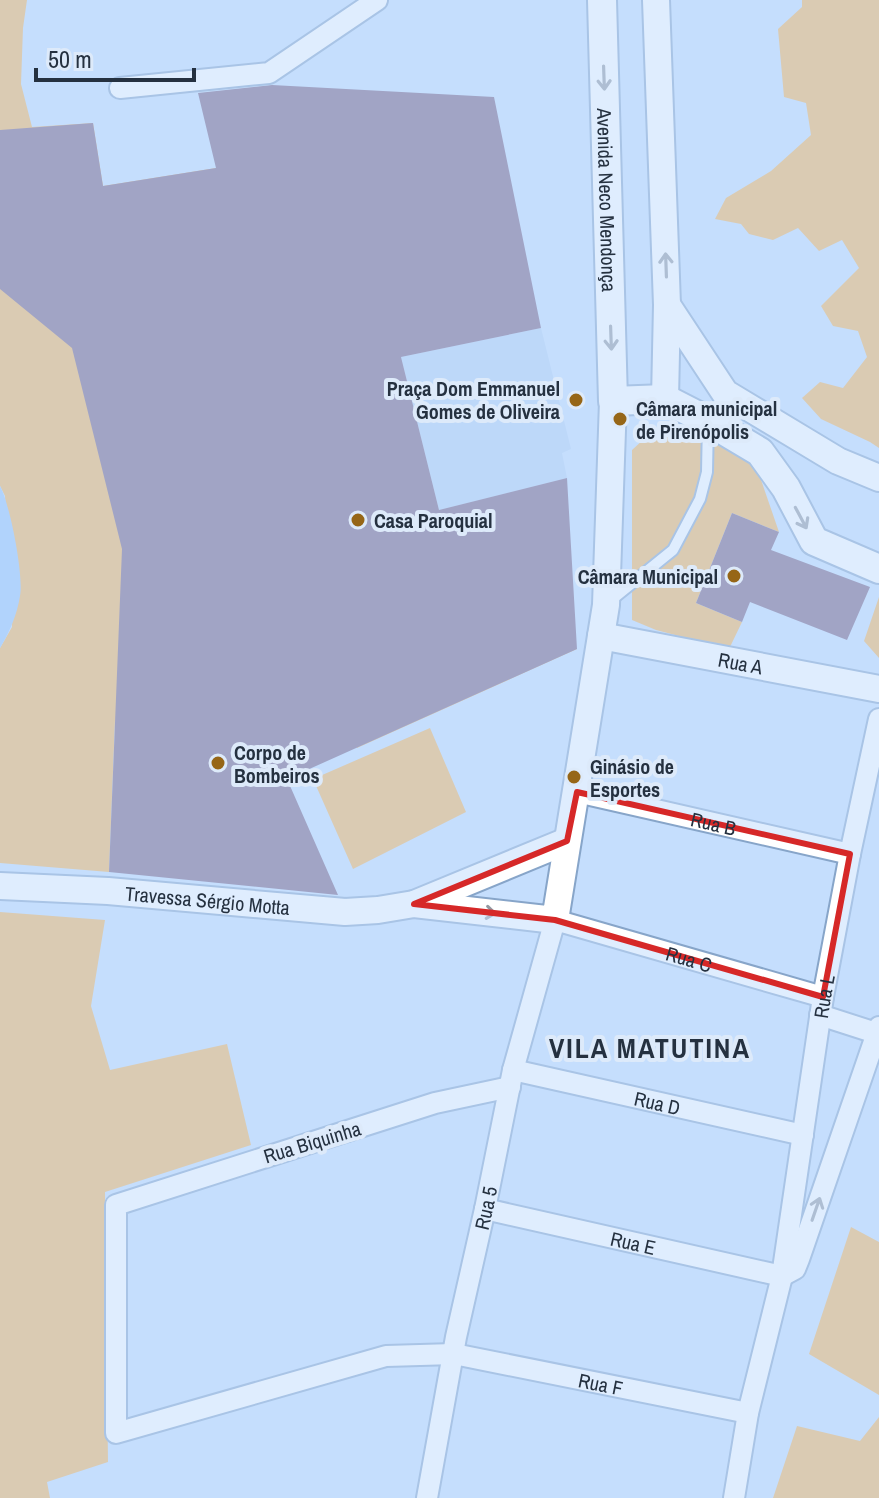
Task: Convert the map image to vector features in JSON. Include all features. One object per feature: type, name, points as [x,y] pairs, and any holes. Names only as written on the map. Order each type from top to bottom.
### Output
[{"type":"main road","name":"Avenida Neco Mendonça","points":[[602,0],[613,401]]},
{"type":"main road","points":[[613,401],[665,399],[760,452],[786,488],[814,541],[879,569]]},
{"type":"street","points":[[120,88],[269,73],[377,0]]},
{"type":"street","points":[[656,0],[667,305],[665,399]]},
{"type":"street","points":[[667,305],[725,393],[838,461],[879,478]]},
{"type":"street","points":[[414,904],[555,920],[606,605],[613,401]]},
{"type":"street","name":"Rua A","points":[[601,636],[879,689]]},
{"type":"street","name":"Rua L","points":[[734,1498],[748,1413],[782,1276],[822,1006],[879,719]]},
{"type":"street","name":"Rua B","points":[[577,792],[850,854]]},
{"type":"street","points":[[414,904],[567,841]]},
{"type":"street","name":"Travessa Sérgio Motta","points":[[0,886],[108,891],[345,912],[414,904]]},
{"type":"street","name":"Rua C","points":[[555,920],[822,1006],[878,1030]]},
{"type":"street","name":"Rua 5","points":[[433,1497],[454,1354],[511,1078],[555,920]]},
{"type":"street","name":"Rua L","points":[[782,1276],[795,1269],[799,1259],[878,1030]]},
{"type":"street","name":"Rua D","points":[[511,1078],[803,1135]]},
{"type":"street","name":"Rua Biquinha","points":[[454,1354],[386,1356],[116,1433],[116,1205],[511,1078]]},
{"type":"street","name":"Rua E","points":[[485,1209],[782,1276]]},
{"type":"street","name":"Rua F","points":[[454,1354],[748,1413]]},
{"type":"lane","points":[[606,605],[673,550],[700,499],[707,472],[708,421],[725,393]]},
{"type":"highlighted area","points":[[577,792],[850,854],[823,997],[555,920],[414,904],[567,841]]},
{"type":"shaded area","points":[[0,0],[27,0],[21,84],[32,127],[93,123],[103,186],[216,168],[357,362],[390,463],[577,649],[357,748],[329,644],[115,721],[109,872],[0,863],[0,648],[12,627],[5,496],[0,486]]},
{"type":"shaded area","points":[[802,0],[879,0],[879,448],[821,419],[802,398],[820,382],[843,388],[867,357],[858,331],[833,326],[821,306],[859,268],[842,240],[819,251],[798,228],[773,240],[749,234],[741,224],[715,219],[726,198],[771,171],[811,135],[806,103],[784,97],[778,29],[802,7]]},
{"type":"shaded area","points":[[541,328],[571,449],[562,453],[567,478],[439,510],[401,357]]},
{"type":"shaded area","points":[[657,427],[743,451],[760,477],[779,532],[732,513],[696,603],[742,622],[729,649],[656,630],[632,620],[632,450]]},
{"type":"shaded area","points":[[0,486],[15,540],[21,586],[15,616],[0,648]]},
{"type":"shaded area","points":[[879,597],[879,658],[864,641]]},
{"type":"shaded area","points":[[430,728],[466,812],[353,869],[313,779]]},
{"type":"shaded area","points":[[0,912],[105,920],[91,1006],[110,1070],[227,1044],[251,1145],[105,1192],[108,1462],[47,1482],[50,1498],[0,1498]]},
{"type":"shaded area","points":[[851,1227],[879,1242],[879,1395],[809,1354]]},
{"type":"shaded area","points":[[879,1417],[879,1498],[773,1498],[797,1426],[860,1441]]},
{"type":"building","points":[[272,85],[494,97],[541,328],[401,357],[439,510],[567,478],[577,649],[287,779],[338,895],[109,872],[122,549],[72,348],[0,289],[0,130],[93,123],[103,186],[216,168],[198,93]]},
{"type":"building","points":[[732,513],[779,532],[771,550],[870,587],[847,640],[750,602],[742,622],[696,603]]},
{"type":"place","name":"Praça Dom Emmanuel Gomes de Oliveira","points":[[576,400]]},
{"type":"place","name":"Câmara municipal de Pirenópolis","points":[[620,419]]},
{"type":"place","name":"Casa Paroquial","points":[[358,520]]},
{"type":"place","name":"Câmara Municipal","points":[[734,576]]},
{"type":"place","name":"Corpo de Bombeiros","points":[[218,763]]},
{"type":"place","name":"Ginásio de Esportes","points":[[574,777]]},
{"type":"district","name":"VILA MATUTINA","points":[[650,1048]]}]
